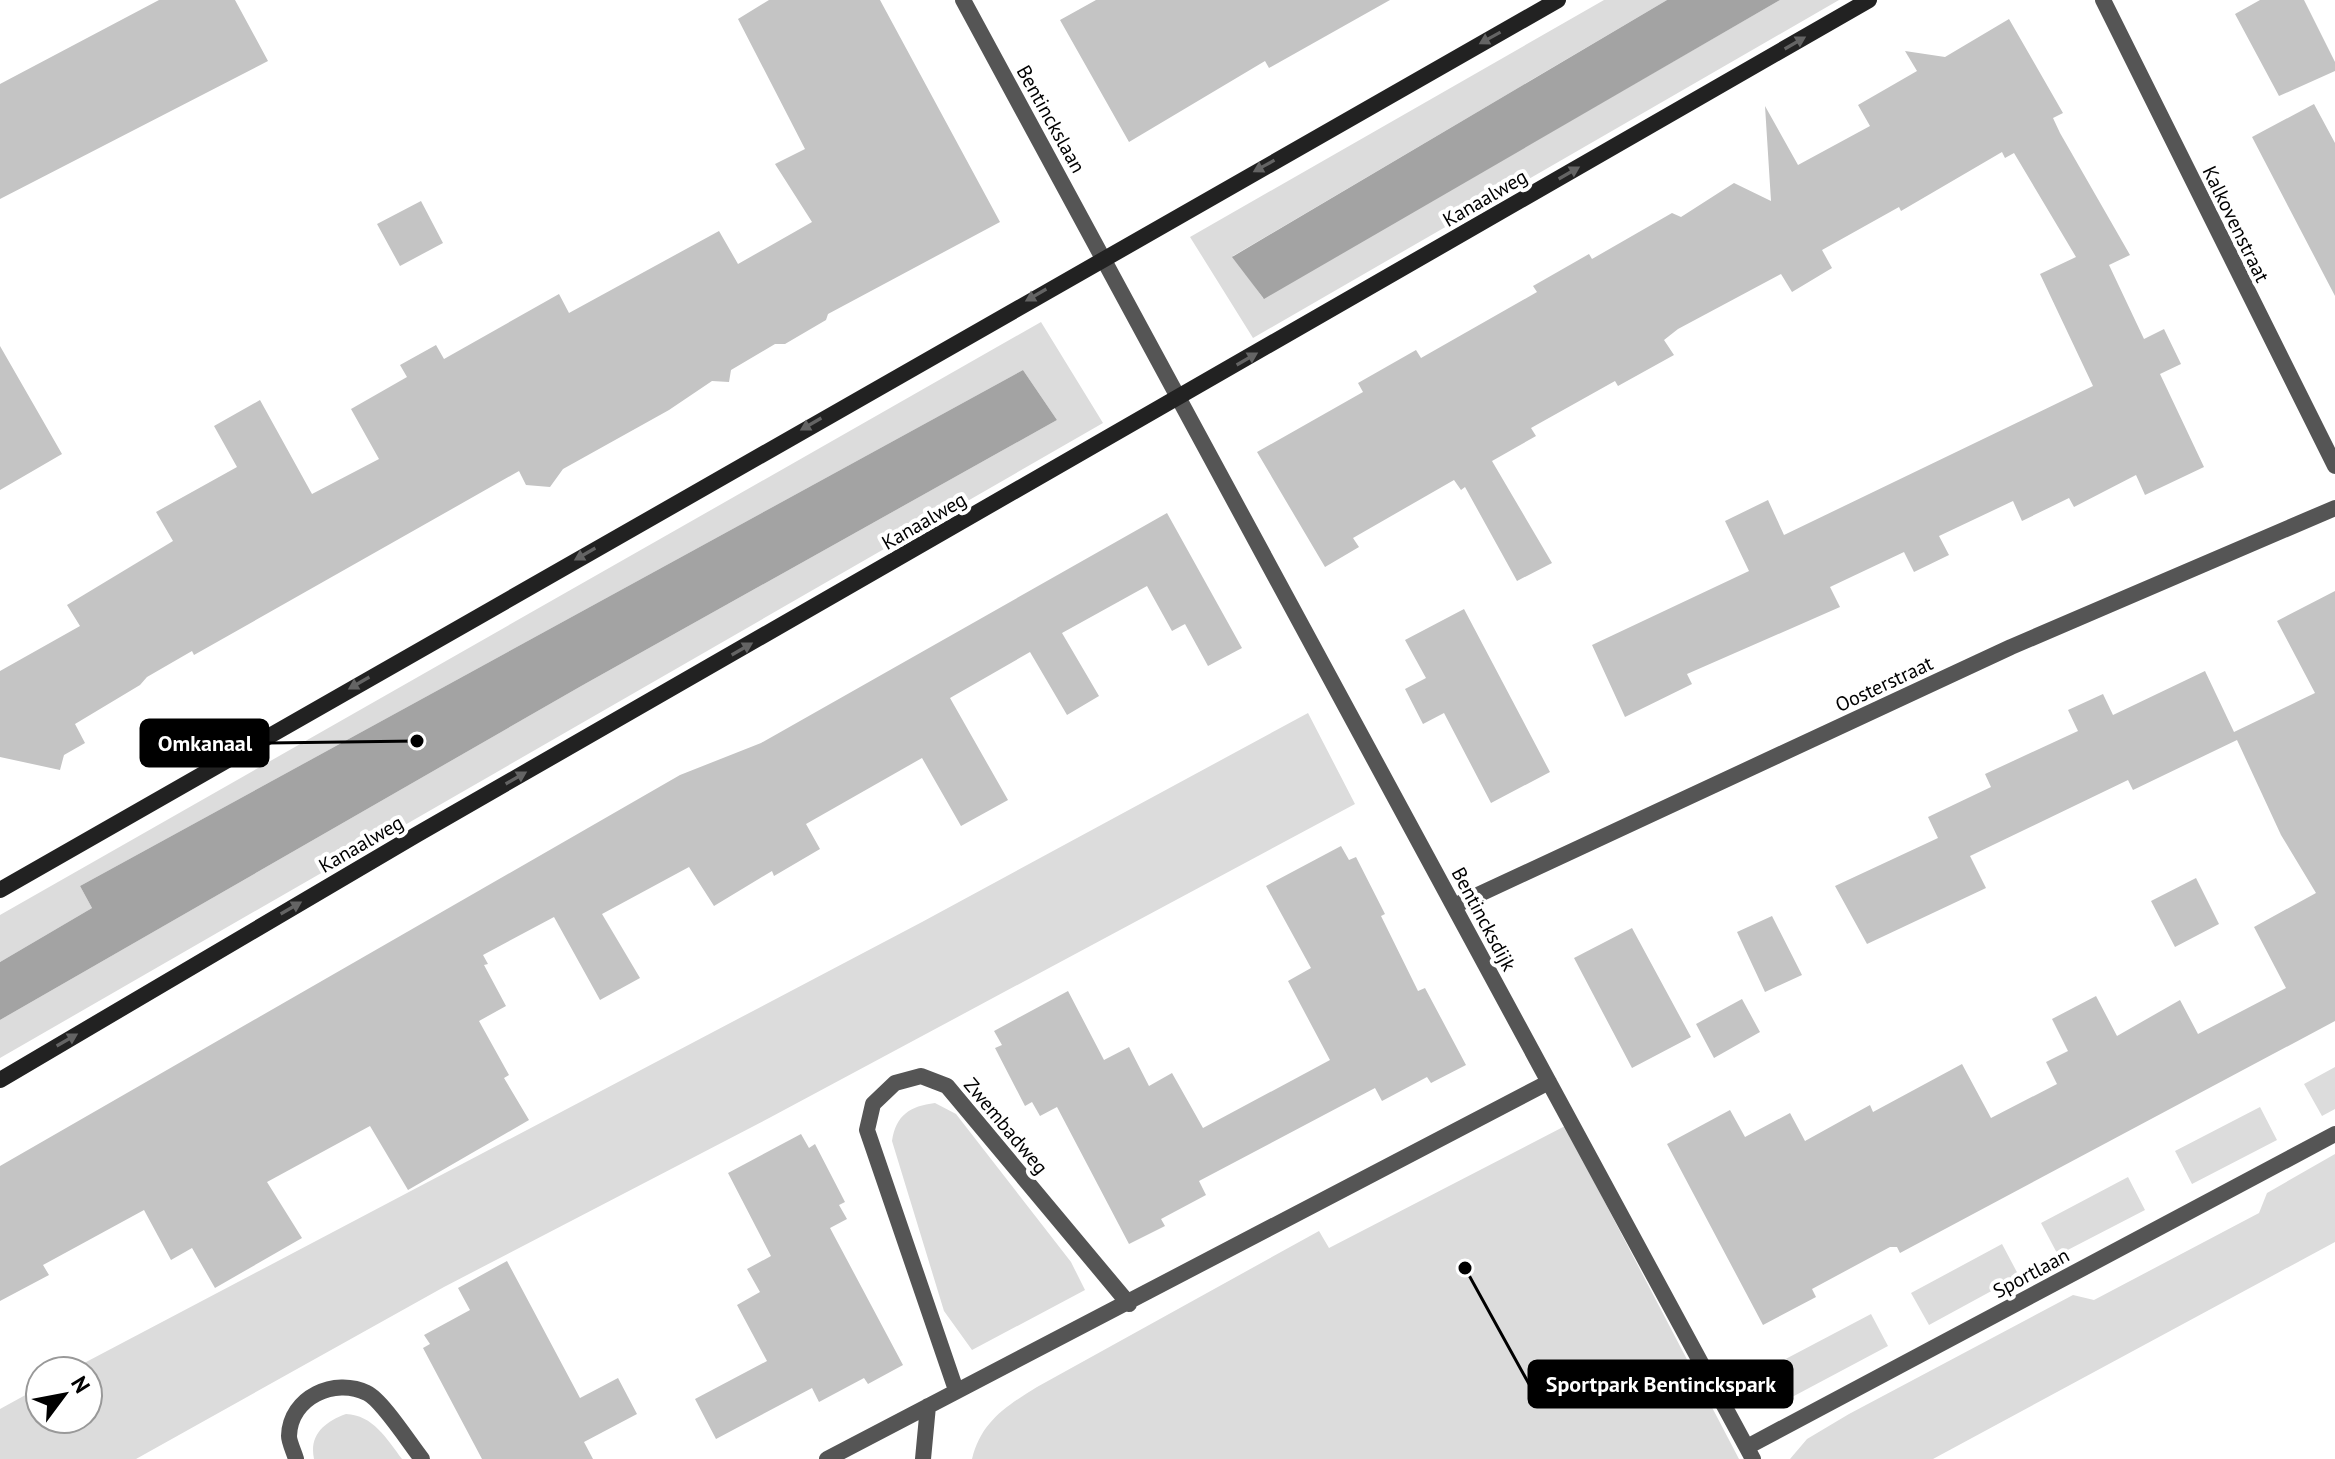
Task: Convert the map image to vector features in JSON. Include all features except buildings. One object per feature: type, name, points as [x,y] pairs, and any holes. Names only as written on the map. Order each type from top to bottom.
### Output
[{"type":"street","name":"Bentinckslaan","points":[[963,0],[1179,397]]},
{"type":"street","points":[[0,890],[1104,256],[1558,0]]},
{"type":"street","name":"Kanaalweg","points":[[0,1080],[403,843],[1869,0]]},
{"type":"street","name":"Kalkovenstraat","points":[[2103,0],[2335,466]]},
{"type":"street","name":"Bentincksdijk","points":[[1179,397],[1750,1453]]},
{"type":"street","name":"Oosterstraat","points":[[1454,906],[2011,647],[2335,508]]},
{"type":"street","name":"Zwembadweg","points":[[956,1390],[867,1130],[873,1104],[895,1083],[921,1076],[947,1086],[1129,1304]]},
{"type":"street","points":[[827,1459],[1549,1082]]},
{"type":"street","name":"Sportlaan","points":[[1750,1453],[2335,1134]]},
{"type":"street","points":[[296,1459],[288,1436],[296,1411],[314,1394],[341,1385],[370,1393],[422,1459]]},
{"type":"street","points":[[923,1459],[928,1406]]},
{"type":"shaded area","points":[[1604,0],[1667,0],[1233,256],[1263,298],[1780,0],[1839,0],[1253,338],[1190,237]]},
{"type":"shaded area","points":[[1667,0],[1780,0],[1264,299],[1232,257]]},
{"type":"shaded area","points":[[1041,322],[1103,423],[0,1058],[0,1020],[583,685],[1057,420],[1023,370],[80,886],[92,908],[0,962],[0,915]]},
{"type":"shaded area","points":[[1023,370],[1057,420],[583,685],[0,1020],[0,962],[92,908],[80,886]]},
{"type":"shaded area","points":[[1308,713],[1355,804],[771,1117],[444,1287],[136,1459],[0,1459],[0,1409],[24,1396],[24,1435],[104,1435],[104,1355],[99,1355],[922,922]]},
{"type":"shaded area","points":[[2335,1067],[2335,1109],[2322,1116],[2304,1084]]},
{"type":"shaded area","points":[[935,1103],[956,1114],[1071,1262],[1085,1290],[972,1350],[944,1311],[892,1141],[897,1125],[906,1113]]},
{"type":"shaded area","points":[[2260,1107],[2277,1140],[2192,1184],[2175,1151]]},
{"type":"shaded area","points":[[1565,1126],[1739,1459],[972,1459],[982,1435],[996,1416],[1037,1387],[1319,1231],[1329,1248]]},
{"type":"shaded area","points":[[2335,1154],[2335,1242],[1933,1459],[1790,1459],[1807,1439],[1849,1414],[2073,1295],[2094,1300],[2259,1213],[2267,1193]]},
{"type":"shaded area","points":[[2128,1177],[2145,1210],[2058,1255],[2041,1223]]},
{"type":"shaded area","points":[[2002,1244],[2019,1276],[1929,1325],[1911,1293]]},
{"type":"shaded area","points":[[1871,1314],[1888,1346],[1777,1405],[1762,1404],[1742,1382]]},
{"type":"shaded area","points":[[346,1414],[372,1423],[402,1459],[314,1459],[314,1443],[320,1430]]},
{"type":"place","name":"Omkanaal","points":[[417,741]]},
{"type":"place","name":"Sportpark Bentinckspark","points":[[1465,1268]]}]
